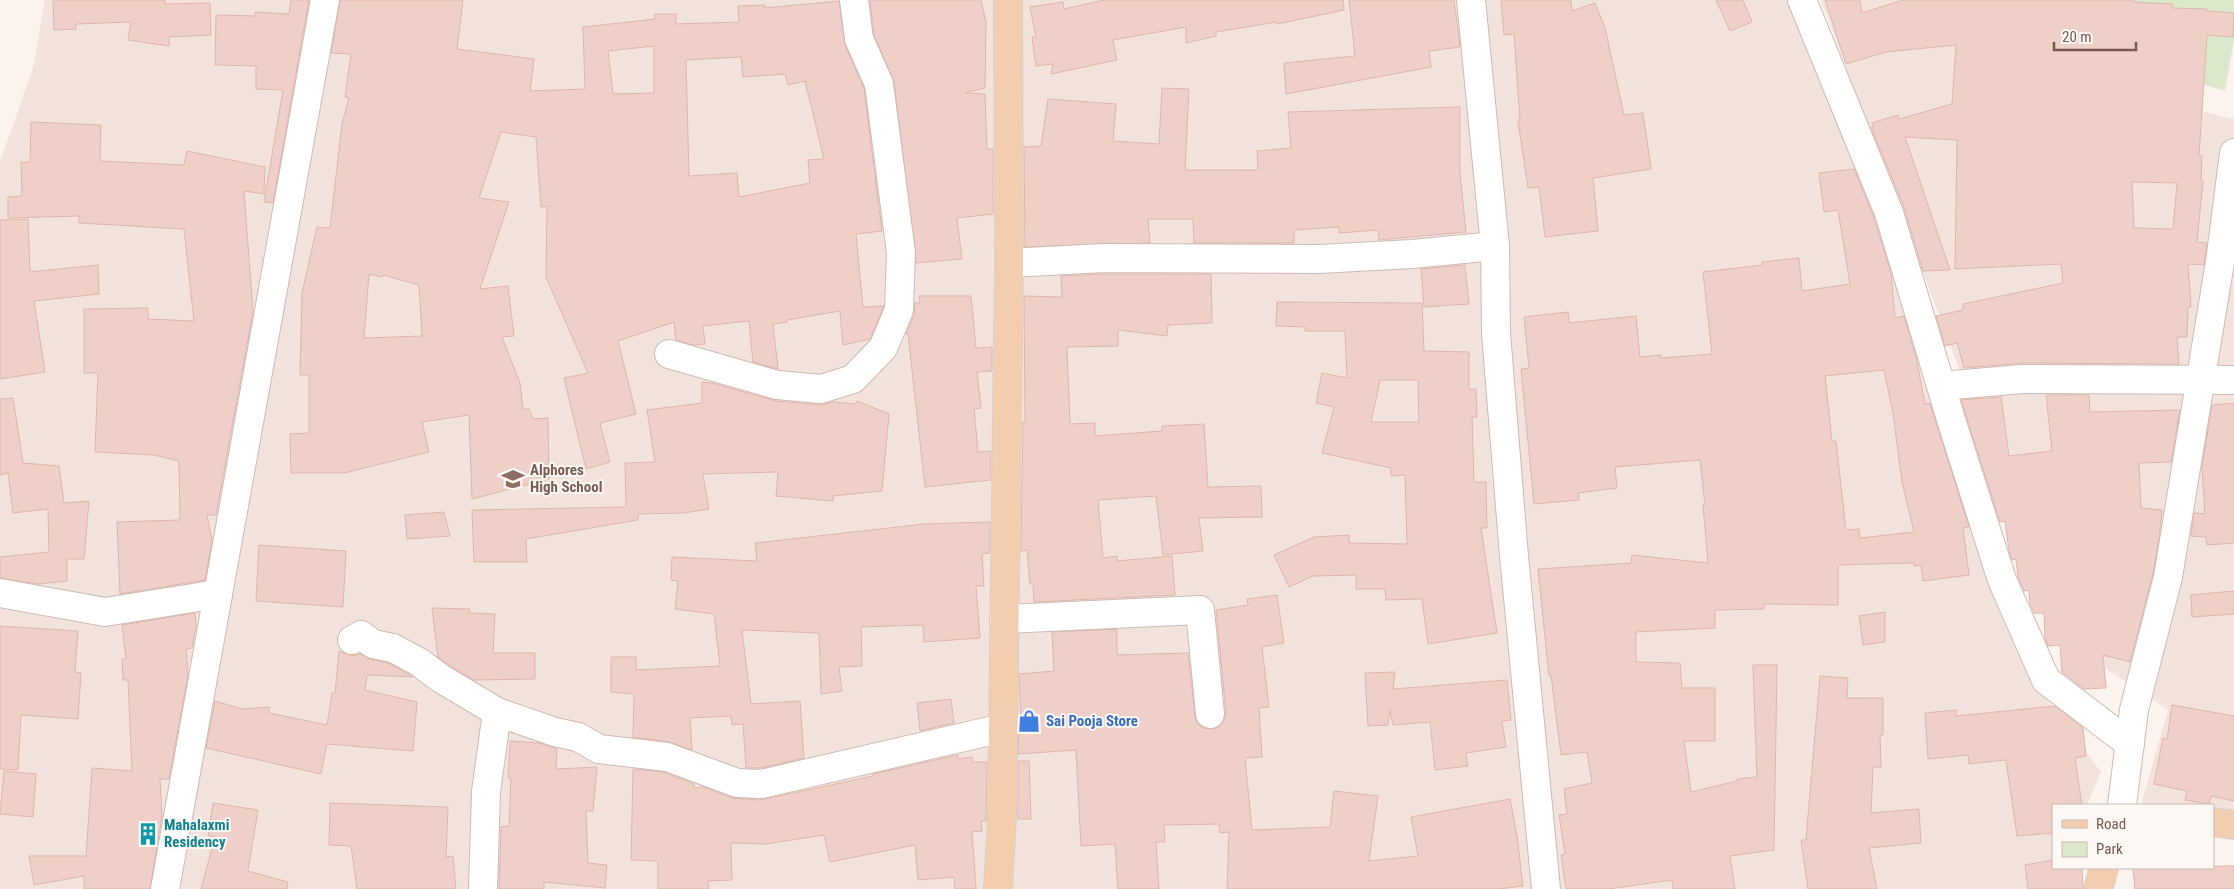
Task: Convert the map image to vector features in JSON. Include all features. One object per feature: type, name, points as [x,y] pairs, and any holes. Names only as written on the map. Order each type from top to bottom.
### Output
[{"type":"main road","points":[[998,889],[1002,817],[1009,263],[1008,0]]},
{"type":"main road","points":[[2214,822],[2234,825]]},
{"type":"main road","points":[[2098,889],[2104,869]]},
{"type":"street","points":[[165,889],[325,0]]},
{"type":"street","points":[[669,354],[777,385],[822,389],[853,379],[883,348],[899,310],[901,253],[879,84],[859,39],[854,0]]},
{"type":"street","points":[[1471,0],[1495,246],[1496,333],[1511,527],[1546,889]]},
{"type":"street","points":[[1802,0],[1889,214],[2002,580],[2046,680],[2130,744]]},
{"type":"street","points":[[2122,804],[2134,710],[2168,577],[2220,262],[2234,153]]},
{"type":"street","points":[[1009,263],[1104,258],[1319,259],[1412,254],[1495,246]]},
{"type":"street","points":[[1941,386],[2023,379],[2234,380]]},
{"type":"street","points":[[0,593],[105,612],[218,594]]},
{"type":"street","points":[[1004,619],[1200,610],[1210,714]]},
{"type":"street","points":[[352,640],[361,634],[373,644],[393,648],[497,712],[555,732],[578,737],[599,749],[667,757],[737,783],[761,784],[1003,728]]},
{"type":"street","points":[[483,889],[486,792],[497,712]]},
{"type":"shaded area","points":[[45,0],[1014,0],[988,889],[0,889],[0,162],[33,68]]},
{"type":"shaded area","points":[[1020,0],[1795,0],[1843,125],[1992,576],[2035,684],[2101,772],[2087,804],[2052,804],[2052,869],[2076,869],[2078,889],[1003,889]]},
{"type":"shaded area","points":[[1821,0],[2046,0],[2159,101],[2234,119],[2234,839],[2214,837],[2214,804],[2141,804],[2168,710],[2075,648],[2036,574]]},
{"type":"green space","points":[[2108,0],[2234,0],[2234,39],[2225,91],[2188,79]]},
{"type":"building","points":[[53,0],[165,0],[165,4],[210,3],[211,35],[169,37],[169,46],[128,40],[131,22],[76,24],[76,29],[54,30]]},
{"type":"building","points":[[291,0],[309,0],[273,203],[264,202],[283,90],[256,89],[256,66],[215,65],[216,15],[255,16],[255,12],[289,14]]},
{"type":"building","points":[[340,0],[463,0],[457,49],[534,59],[530,91],[585,89],[583,27],[655,19],[655,14],[676,14],[676,24],[739,22],[738,6],[765,5],[765,8],[839,1],[845,45],[864,88],[882,231],[856,234],[863,307],[884,306],[870,339],[843,345],[840,311],[773,324],[778,369],[753,362],[749,321],[703,326],[705,344],[693,345],[676,340],[674,322],[618,341],[636,414],[600,423],[610,462],[586,469],[564,378],[588,373],[546,277],[547,206],[541,207],[536,137],[501,132],[479,198],[509,202],[480,289],[508,286],[514,336],[502,337],[520,383],[523,409],[529,409],[533,419],[548,418],[549,479],[472,499],[469,415],[422,422],[429,452],[344,473],[291,473],[290,434],[309,433],[309,375],[300,375],[302,293],[317,227],[330,228],[342,124],[349,98],[345,97],[351,54],[331,53]],"holes":[[[654,46],[654,93],[613,94],[608,51]],[[741,57],[743,77],[785,74],[788,85],[805,81],[824,159],[808,160],[810,183],[739,197],[737,173],[689,176],[686,60]],[[369,274],[382,277],[383,275],[419,285],[422,336],[364,338]]]},
{"type":"building","points":[[870,0],[981,0],[986,22],[985,88],[965,93],[985,94],[987,149],[993,149],[993,214],[957,218],[962,259],[916,263],[894,82],[874,35]]},
{"type":"building","points":[[1104,0],[1343,0],[1344,10],[1277,24],[1277,22],[1216,32],[1216,36],[1186,43],[1186,27],[1113,40],[1117,60],[1051,74],[1053,64],[1036,66],[1032,37],[1036,37],[1030,7],[1063,2],[1064,9]]},
{"type":"building","points":[[1349,0],[1454,0],[1460,47],[1429,51],[1431,67],[1286,94],[1284,63],[1355,56]]},
{"type":"building","points":[[1501,0],[1571,0],[1572,11],[1595,3],[1605,28],[1624,115],[1643,113],[1651,169],[1593,178],[1598,231],[1545,237],[1539,187],[1528,188],[1518,121],[1520,120],[1514,34],[1504,35]]},
{"type":"building","points":[[1716,0],[1743,0],[1752,22],[1730,31]]},
{"type":"building","points":[[1825,0],[1860,0],[1862,13],[1903,0],[2134,0],[2134,2],[2172,4],[2172,8],[2207,9],[2207,11],[2234,13],[2233,37],[2207,35],[2199,155],[2202,156],[2201,181],[2203,181],[2197,242],[2207,243],[2204,265],[2188,264],[2191,307],[2188,307],[2187,337],[2177,337],[2179,364],[2023,363],[1964,368],[1957,343],[1945,346],[1936,316],[1963,310],[1963,304],[2063,283],[2061,264],[1955,269],[1957,140],[1905,137],[1950,270],[1923,271],[1904,207],[1871,127],[1873,127],[1872,123],[1898,115],[1899,119],[1952,104],[1956,45],[1886,52],[1846,64]],"holes":[[[2132,182],[2177,183],[2173,229],[2134,228]]]},
{"type":"building","points":[[1162,88],[1189,89],[1185,170],[1258,170],[1257,151],[1291,148],[1288,112],[1460,107],[1460,173],[1466,232],[1379,240],[1378,230],[1339,233],[1339,227],[1294,230],[1294,243],[1194,243],[1193,219],[1148,219],[1150,243],[1025,247],[1024,147],[1041,146],[1048,99],[1116,104],[1113,141],[1159,144]]},
{"type":"building","points":[[31,122],[101,125],[100,161],[184,165],[187,151],[265,167],[264,194],[244,191],[253,312],[216,515],[207,515],[212,541],[205,580],[120,594],[117,522],[180,520],[179,461],[154,455],[95,452],[98,373],[84,373],[84,309],[148,308],[148,319],[194,321],[184,229],[79,223],[79,216],[8,218],[8,197],[22,196],[21,162],[30,162]]},
{"type":"building","points":[[1854,169],[1874,218],[1891,273],[1895,318],[1904,316],[1916,357],[1925,404],[1930,403],[1969,527],[1963,528],[1969,575],[1923,581],[1921,565],[1914,566],[1914,563],[1838,565],[1838,605],[1764,604],[1764,609],[1715,610],[1715,628],[1636,632],[1636,662],[1680,663],[1682,688],[1715,688],[1715,741],[1684,741],[1691,792],[1737,781],[1737,779],[1757,777],[1753,665],[1777,665],[1774,850],[1730,856],[1735,889],[1673,889],[1672,880],[1608,889],[1566,889],[1561,855],[1565,854],[1559,815],[1567,814],[1564,789],[1592,783],[1587,752],[1561,755],[1551,675],[1549,676],[1538,569],[1631,563],[1632,555],[1708,563],[1703,505],[1705,505],[1700,460],[1615,467],[1617,488],[1578,493],[1579,500],[1534,504],[1521,369],[1529,368],[1524,317],[1568,312],[1569,323],[1636,316],[1640,357],[1661,355],[1661,358],[1712,354],[1703,272],[1762,265],[1762,262],[1799,258],[1802,291],[1850,284],[1838,210],[1824,212],[1819,173]],"holes":[[[1884,370],[1893,413],[1902,482],[1914,532],[1860,538],[1859,529],[1846,530],[1836,441],[1832,441],[1825,376]]]},
{"type":"building","points":[[28,219],[30,272],[98,265],[99,294],[34,301],[45,372],[0,379],[0,220]]},
{"type":"building","points":[[1465,265],[1469,304],[1424,307],[1421,269]]},
{"type":"building","points":[[1211,274],[1212,323],[1168,325],[1167,336],[1118,330],[1118,346],[1067,347],[1070,424],[1095,423],[1095,436],[1162,431],[1162,426],[1204,424],[1208,487],[1261,486],[1262,517],[1199,518],[1203,551],[1163,555],[1156,496],[1098,500],[1103,558],[1117,556],[1117,561],[1172,556],[1175,595],[1034,602],[1033,584],[1030,584],[1027,550],[1021,551],[1023,422],[1025,422],[1024,296],[1062,297],[1061,276]]},
{"type":"building","points":[[919,296],[971,296],[976,348],[992,347],[992,371],[977,372],[981,408],[974,409],[978,452],[991,451],[991,480],[925,487],[908,334],[906,334],[914,316],[915,303],[920,303]]},
{"type":"building","points":[[1277,302],[1422,303],[1424,351],[1469,352],[1469,389],[1476,389],[1477,417],[1472,417],[1474,482],[1486,482],[1487,528],[1481,528],[1497,633],[1428,644],[1422,599],[1386,600],[1385,589],[1356,589],[1356,575],[1313,576],[1289,587],[1274,555],[1314,537],[1349,535],[1349,543],[1407,544],[1405,475],[1391,476],[1391,468],[1322,453],[1334,407],[1316,403],[1322,373],[1347,378],[1345,331],[1305,331],[1305,327],[1276,326]],"holes":[[[1380,380],[1418,380],[1419,422],[1371,422]]]},
{"type":"building","points":[[702,382],[712,383],[776,401],[820,405],[833,402],[856,404],[857,401],[889,414],[882,491],[833,496],[833,501],[776,496],[778,472],[703,474],[709,509],[684,513],[638,514],[638,520],[526,539],[527,562],[474,562],[472,510],[626,507],[625,463],[655,462],[647,410],[702,403]]},
{"type":"building","points":[[2046,395],[2089,395],[2090,412],[2180,410],[2171,462],[2139,463],[2141,508],[2162,510],[2159,538],[2153,574],[2130,662],[2103,655],[2106,688],[2084,689],[2062,672],[2060,645],[2048,646],[2045,639],[2044,613],[2034,613],[2030,604],[2029,590],[2024,591],[2018,577],[2016,559],[2012,560],[2009,551],[2005,521],[2000,522],[1961,400],[2001,397],[2009,456],[2052,451]]},
{"type":"building","points":[[13,398],[23,463],[59,466],[64,503],[89,501],[84,559],[67,559],[67,581],[38,584],[0,578],[0,557],[49,552],[48,509],[13,513],[8,473],[0,475],[0,399]]},
{"type":"building","points":[[2234,403],[2234,543],[2207,545],[2206,537],[2191,536],[2194,513],[2205,514],[2202,468],[2212,405]]},
{"type":"building","points":[[444,512],[450,536],[407,539],[405,515]]},
{"type":"building","points":[[990,522],[990,553],[982,554],[984,586],[976,586],[980,638],[924,642],[923,625],[861,627],[862,666],[839,667],[842,691],[821,694],[819,633],[742,630],[751,704],[800,701],[804,758],[760,768],[746,768],[743,724],[732,725],[731,716],[690,718],[692,750],[669,742],[633,737],[634,694],[611,692],[611,657],[636,657],[636,670],[720,666],[714,614],[675,609],[678,581],[671,580],[672,557],[757,561],[755,543],[925,524]]},
{"type":"building","points":[[259,545],[346,551],[343,607],[256,601]]},
{"type":"building","points":[[2234,591],[2234,614],[2192,617],[2191,595]]},
{"type":"building","points":[[1277,595],[1284,643],[1262,647],[1269,707],[1259,708],[1262,757],[1245,758],[1252,830],[1330,827],[1334,791],[1378,796],[1369,861],[1418,856],[1411,817],[1510,799],[1523,886],[1499,889],[1227,889],[1229,832],[1220,833],[1219,824],[1164,825],[1165,842],[1156,842],[1159,889],[1118,889],[1115,844],[1081,846],[1076,750],[1018,754],[1019,727],[1021,727],[1019,674],[1054,671],[1052,632],[1117,629],[1117,655],[1188,653],[1197,723],[1203,728],[1212,729],[1219,727],[1224,721],[1226,713],[1216,610],[1248,605],[1247,599]]},
{"type":"building","points":[[432,608],[470,609],[469,613],[495,614],[493,653],[535,653],[535,679],[474,680],[449,665],[438,657]]},
{"type":"building","points":[[1885,612],[1885,642],[1863,645],[1859,616]]},
{"type":"building","points":[[195,613],[196,626],[192,648],[186,649],[188,675],[169,779],[160,779],[162,816],[150,889],[84,889],[84,876],[34,885],[29,856],[86,856],[92,768],[132,771],[128,680],[123,680],[122,659],[126,659],[122,625]]},
{"type":"building","points":[[0,626],[78,631],[75,672],[81,673],[78,719],[21,715],[18,770],[0,769]]},
{"type":"building","points":[[339,651],[351,656],[360,654],[370,659],[388,663],[413,677],[367,675],[365,690],[417,702],[413,751],[327,744],[321,774],[206,748],[215,701],[242,709],[269,707],[269,713],[327,725],[332,693],[335,693]]},
{"type":"building","points":[[1395,672],[1393,689],[1507,680],[1511,720],[1502,721],[1506,747],[1466,753],[1468,766],[1435,770],[1430,722],[1393,725],[1390,710],[1388,725],[1368,726],[1365,673]]},
{"type":"building","points":[[1820,676],[1848,678],[1847,698],[1883,698],[1883,735],[1880,735],[1881,767],[1873,767],[1871,813],[1919,809],[1921,843],[1869,848],[1877,889],[1808,889],[1801,840],[1806,840]]},
{"type":"building","points":[[951,699],[954,723],[920,731],[917,703]]},
{"type":"building","points":[[2172,705],[2234,716],[2234,801],[2211,796],[2209,804],[2185,800],[2187,791],[2154,784],[2163,738],[2167,739]]},
{"type":"building","points":[[2055,706],[2083,728],[2086,756],[2075,758],[2082,804],[2052,804],[2052,833],[2017,836],[2006,760],[1969,764],[1968,755],[1928,759],[1925,713],[1956,710],[1956,716]]},
{"type":"building","points":[[510,741],[539,743],[557,749],[556,769],[597,767],[593,811],[586,811],[588,863],[607,865],[605,888],[544,882],[544,889],[499,889],[501,827],[509,826],[511,778],[508,778]]},
{"type":"building","points":[[958,755],[958,759],[972,757],[973,762],[987,762],[986,821],[981,821],[982,831],[972,832],[976,889],[955,889],[954,877],[918,880],[915,845],[830,862],[824,835],[765,844],[731,843],[732,880],[708,881],[709,889],[658,889],[658,861],[631,860],[633,769],[663,772],[694,784],[694,788],[703,787],[732,798],[760,800],[873,776],[873,774]]},
{"type":"building","points":[[1018,761],[1029,761],[1031,819],[1018,819]]},
{"type":"building","points":[[4,771],[36,774],[33,817],[0,814]]},
{"type":"building","points":[[213,803],[258,810],[248,871],[288,882],[287,889],[201,889],[215,837],[208,835]]},
{"type":"building","points":[[330,803],[448,807],[446,857],[453,856],[456,889],[357,889],[351,846],[329,845]]},
{"type":"building","points":[[2052,860],[2052,869],[2082,869],[2083,889],[2028,889],[2025,865]]},
{"type":"building","points":[[2214,866],[2234,866],[2234,889],[2135,889],[2133,869],[2214,869]]},
{"type":"place","name":"Alphores High School","points":[[513,479]]},
{"type":"place","name":"Sai Pooja Store","points":[[1029,721]]},
{"type":"place","name":"Mahalaxmi Residency","points":[[148,834]]}]
